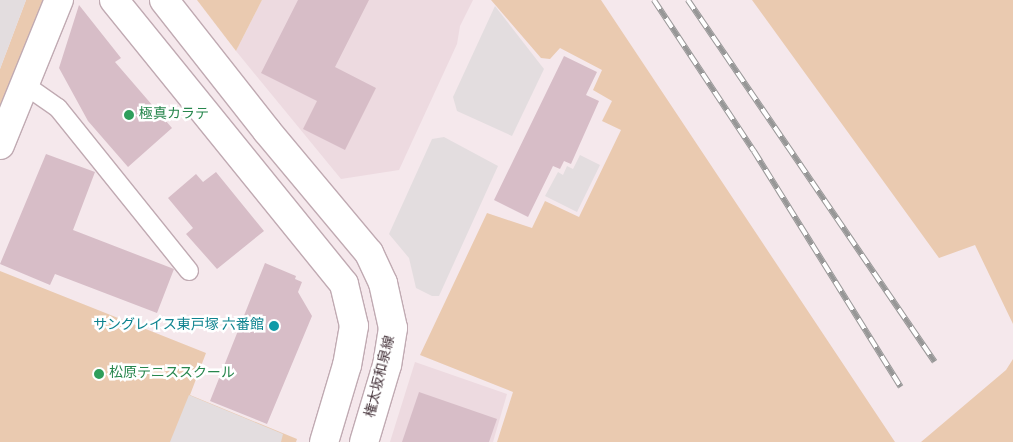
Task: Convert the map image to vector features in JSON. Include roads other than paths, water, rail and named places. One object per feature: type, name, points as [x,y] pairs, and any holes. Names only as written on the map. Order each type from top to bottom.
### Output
[{"type":"street","points":[[0,145],[59,0]]},
{"type":"street","points":[[114,0],[344,284],[354,326],[347,365],[324,442]]},
{"type":"street","name":"権太坂和泉線","points":[[164,0],[266,131],[369,253],[382,283],[393,328],[387,365],[364,442]]},
{"type":"lane","points":[[25,85],[58,108],[189,271]]},
{"type":"railway","points":[[654,0],[754,151],[901,387]]},
{"type":"railway","points":[[688,0],[935,362]]},
{"type":"place","name":"極真カラテ","points":[[129,115]]},
{"type":"place","name":"サングレイス東戸塚 六番館","points":[[274,326]]},
{"type":"place","name":"松原テニススクール","points":[[99,374]]}]
